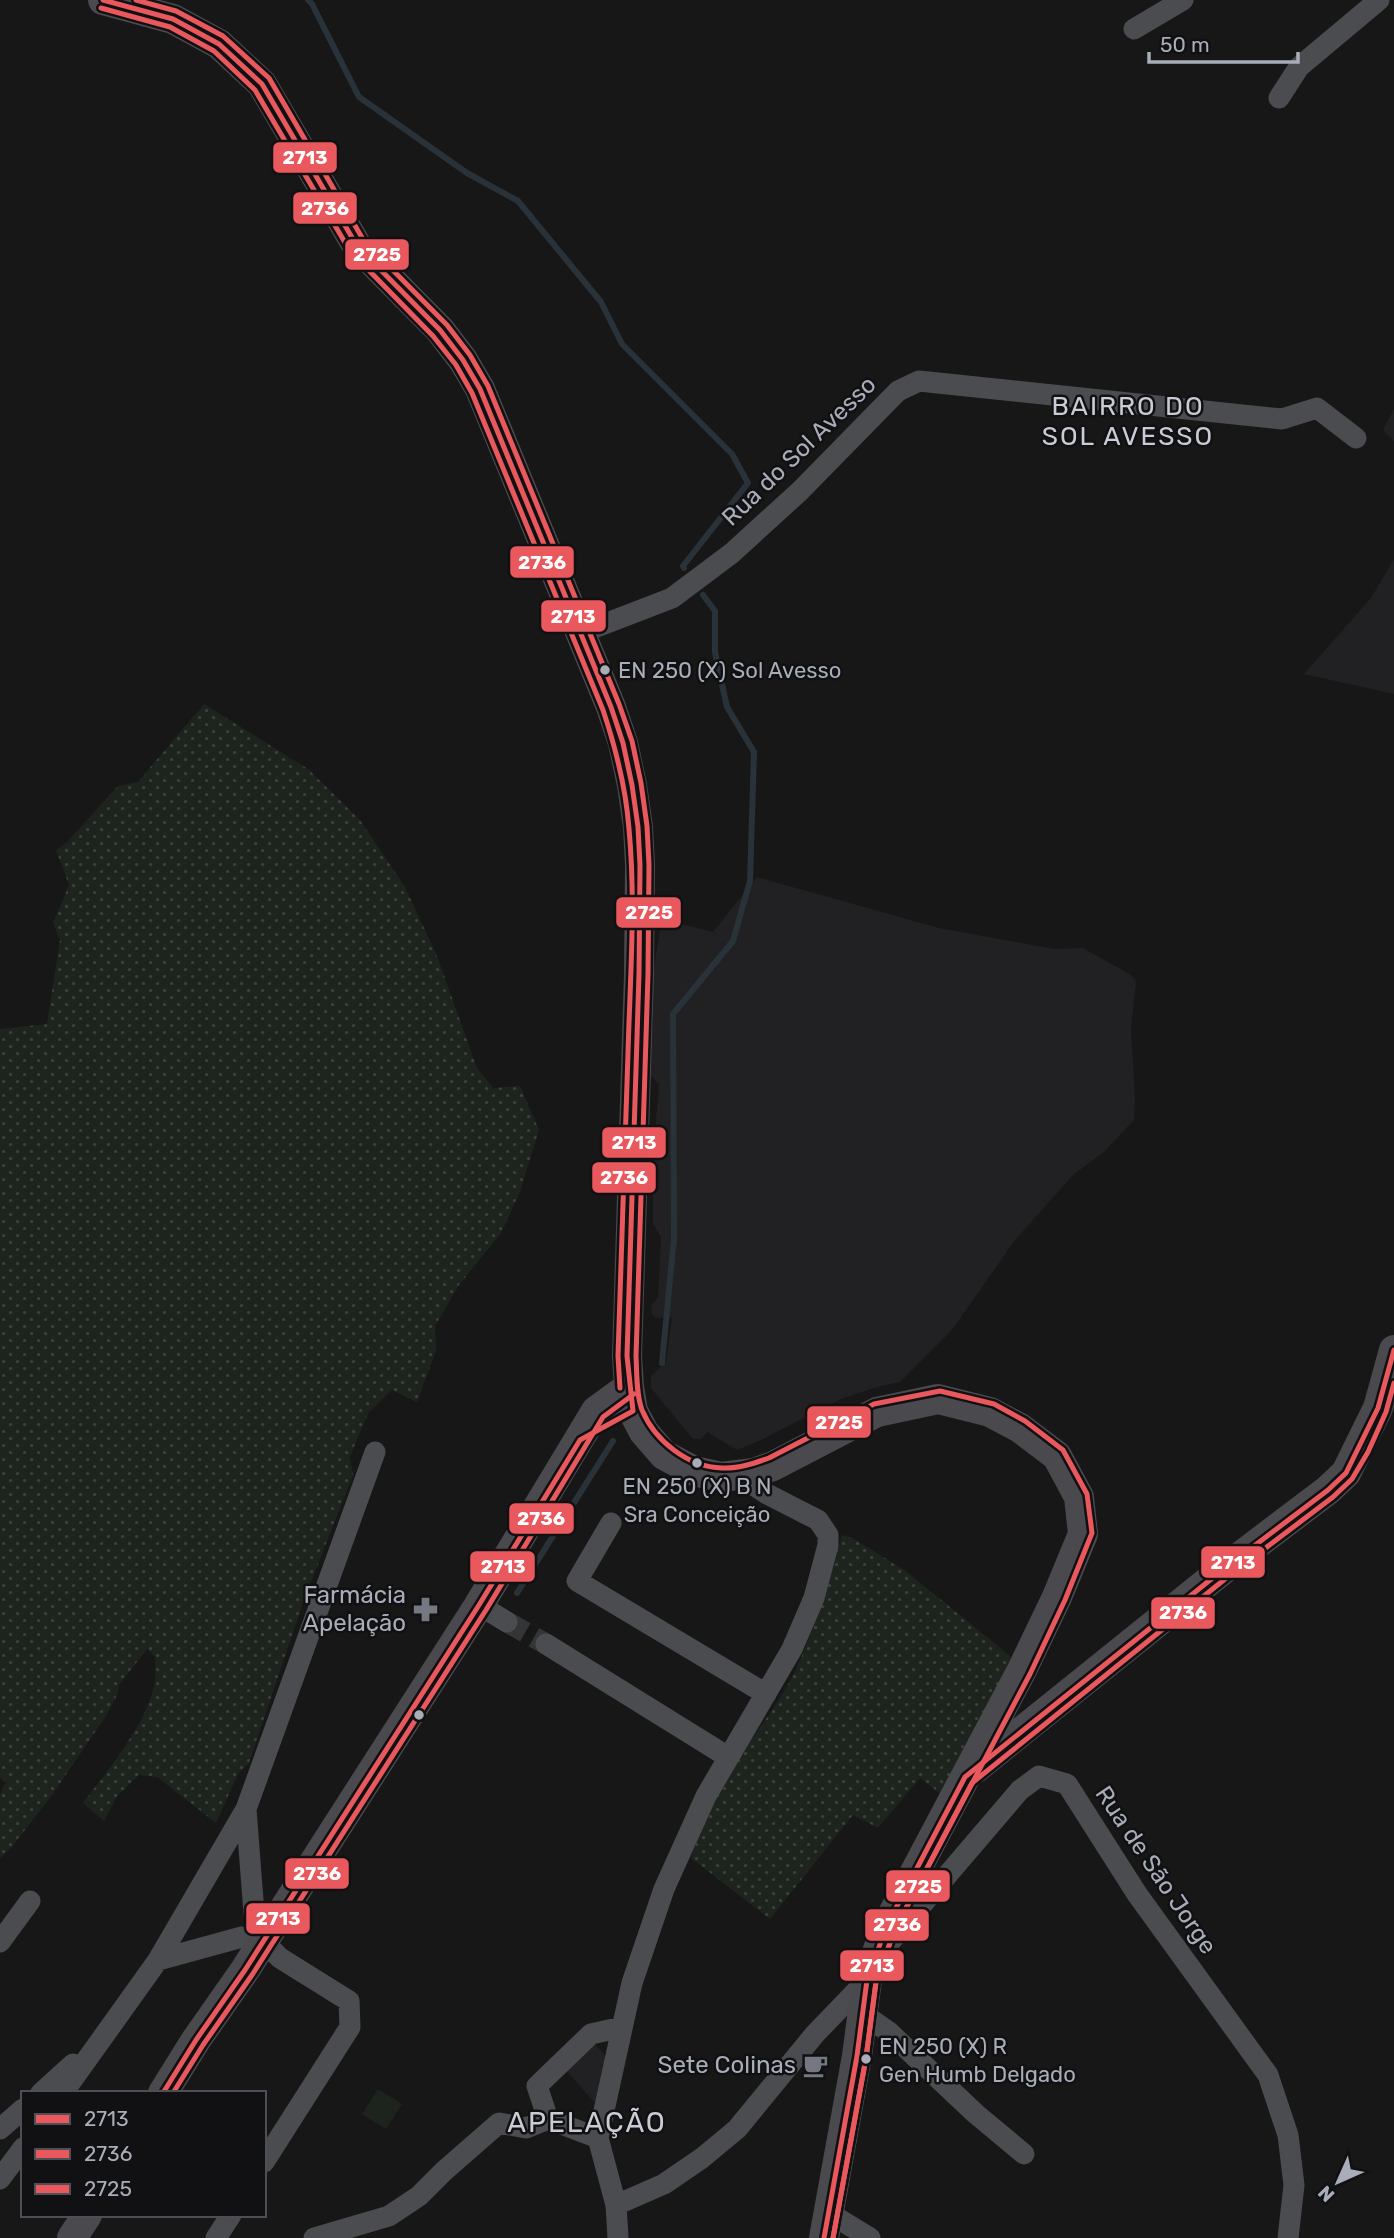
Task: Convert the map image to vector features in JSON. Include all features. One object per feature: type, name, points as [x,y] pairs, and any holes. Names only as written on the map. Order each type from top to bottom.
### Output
[{"type":"main road","points":[[103,0],[173,19],[219,44],[262,84],[356,246],[440,330],[463,360],[474,379],[611,707],[623,743],[638,827],[640,864],[627,1356],[631,1399],[653,1444],[676,1463],[708,1475],[740,1476],[773,1466],[877,1412],[938,1399],[990,1412],[1020,1428],[1057,1456],[1079,1497],[1083,1534],[1057,1597],[1026,1662],[887,1925],[870,1971],[827,2226]]},
{"type":"main road","points":[[965,1777],[1346,1473],[1378,1408],[1394,1350]]},
{"type":"main road","points":[[164,2091],[479,1605],[596,1411],[631,1399]]},
{"type":"main road","points":[[72,2238],[86,2217]]},
{"type":"street","points":[[1134,29],[1183,0]]},
{"type":"street","points":[[1279,98],[1299,66],[1379,0]]},
{"type":"street","name":"Rua do Sol Avesso","points":[[581,632],[672,598],[732,553],[800,491],[898,391],[919,381],[1282,419],[1317,408],[1356,438]]},
{"type":"street","points":[[64,2091],[158,1960],[246,1810],[375,1452]]},
{"type":"street","points":[[618,2238],[616,2205],[598,2138],[632,1983],[664,1889],[706,1796],[792,1649],[814,1598],[828,1545],[828,1535],[818,1520],[767,1494],[740,1476]]},
{"type":"street","points":[[611,1522],[577,1581],[766,1694]]},
{"type":"street","points":[[479,1605],[507,1622]]},
{"type":"street","points":[[546,1644],[728,1757]]},
{"type":"street","name":"Rua de São Jorge","points":[[870,1971],[1020,1790],[1039,1776],[1067,1784],[1137,1894],[1268,2075],[1288,2134],[1294,2185],[1288,2238]]},
{"type":"street","points":[[246,1810],[254,1913],[262,1941],[280,1958],[349,2001],[350,2027],[266,2159]]},
{"type":"street","points":[[0,1942],[30,1901]]},
{"type":"street","points":[[158,1960],[242,1937],[262,1941]]},
{"type":"street","points":[[616,2205],[664,2184],[702,2158],[737,2129],[870,1971]]},
{"type":"street","points":[[863,2014],[889,2032],[976,2115],[1024,2154]]},
{"type":"street","points":[[548,2119],[537,2086],[591,2035],[622,2027]]},
{"type":"street","points":[[43,2091],[103,2038]]},
{"type":"street","points":[[0,2129],[21,2111]]},
{"type":"street","points":[[314,2238],[389,2216],[419,2196],[499,2123],[527,2128],[548,2119],[598,2138]]},
{"type":"street","points":[[0,2179],[21,2151]]},
{"type":"street","points":[[216,2238],[230,2217]]},
{"type":"street","points":[[827,2226],[870,2238]]},
{"type":"shaded area","points":[[1394,409],[1394,441],[1383,430]]},
{"type":"shaded area","points":[[1394,559],[1394,694],[1304,674],[1371,598]]},
{"type":"shaded area","points":[[204,704],[308,769],[360,820],[405,887],[437,956],[477,1068],[493,1088],[520,1086],[539,1130],[520,1192],[501,1233],[459,1285],[435,1326],[436,1351],[417,1402],[392,1390],[369,1412],[362,1427],[350,1457],[353,1475],[304,1600],[249,1763],[238,1774],[216,1823],[157,1777],[139,1775],[117,1796],[104,1821],[83,1803],[127,1744],[145,1711],[152,1694],[155,1674],[155,1657],[147,1649],[119,1685],[118,1693],[106,1716],[52,1795],[11,1848],[0,1858],[0,1794],[6,1782],[0,1778],[0,1029],[47,1024],[60,940],[53,923],[69,885],[56,850],[66,843],[118,786],[138,782]]},
{"type":"shaded area","points":[[757,877],[939,928],[1054,949],[1083,948],[1131,975],[1136,981],[1131,1028],[1135,1099],[1134,1120],[1104,1152],[1073,1175],[1015,1240],[952,1330],[900,1382],[841,1399],[737,1450],[707,1432],[701,1439],[693,1439],[651,1388],[651,1376],[666,1362],[672,1317],[656,1318],[652,1314],[651,1305],[658,1298],[661,1237],[653,1224],[653,1156],[659,1084],[647,1067],[653,976],[661,922],[713,932]]},
{"type":"shaded area","points":[[842,1535],[852,1538],[903,1569],[1010,1656],[1014,1663],[943,1796],[920,1778],[878,1828],[853,1815],[770,1919],[691,1858],[725,1781],[795,1671],[815,1621]]},
{"type":"shaded area","points":[[594,2043],[612,2063],[600,2097],[594,2102],[565,2069]]},
{"type":"shaded area","points":[[378,2089],[402,2104],[386,2129],[362,2114]]},
{"type":"waterway","points":[[308,0],[359,97],[467,173],[518,201],[601,302],[622,344],[732,454],[748,483],[684,568]]},
{"type":"waterway","points":[[662,1363],[674,1238],[673,1014],[733,941],[750,881],[754,752],[727,707],[715,652],[715,611],[703,595]]},
{"type":"waterway","points":[[517,1593],[613,1441]]},
{"type":"tunnel","points":[[507,1622],[546,1644]]},
{"type":"transit line","name":"2713","points":[[103,0],[173,19],[219,44],[262,84],[357,246],[440,330],[463,360],[480,389],[611,707],[623,743],[632,785],[640,865],[627,1356],[633,1411]]},
{"type":"transit line","name":"2725","points":[[136,0],[176,11],[223,36],[269,78],[364,241],[447,325],[470,355],[488,386],[619,704],[632,741],[641,783],[649,865],[636,1356],[642,1410],[655,1432],[674,1450],[697,1463],[734,1468],[769,1458],[874,1404],[940,1391],[994,1404],[1025,1421],[1063,1450],[1087,1494],[1092,1533],[1065,1600],[1030,1674],[895,1929],[876,1982],[866,2058],[833,2238]]},
{"type":"transit line","name":"2736","points":[[101,8],[170,27],[214,51],[255,90],[350,251],[433,336],[456,365],[472,393],[603,710],[626,799],[632,885],[618,1356],[620,1388]]},
{"type":"transit line","name":"2713","points":[[824,2238],[857,2056],[867,1980],[887,1925],[965,1777],[1346,1473],[1378,1408],[1394,1350]]},
{"type":"transit line","name":"2736","points":[[833,2238],[866,2058],[876,1982],[895,1929],[972,1783],[1230,1575],[1333,1497],[1352,1479],[1386,1412],[1394,1383]]},
{"type":"transit line","name":"2736","points":[[174,2091],[252,1975],[486,1610],[603,1417],[634,1394]]},
{"type":"transit line","name":"2713","points":[[164,2091],[479,1605],[580,1440],[633,1411]]},
{"type":"place","name":"EN 250 (X) Sol Avesso","points":[[605,670]]},
{"type":"place","name":"EN 250 (X) B N Sra Conceição","points":[[697,1463]]},
{"type":"place","name":"Farmácia Apelação","points":[[426,1609]]},
{"type":"place","name":"EN 250 (X) R Gen Humb Delgado","points":[[866,2059]]},
{"type":"place","name":"Sete Colinas","points":[[816,2065]]},
{"type":"district","name":"BAIRRO DO SOL AVESSO","points":[[1128,421]]},
{"type":"district","name":"APELAÇÃO","points":[[587,2122]]}]
